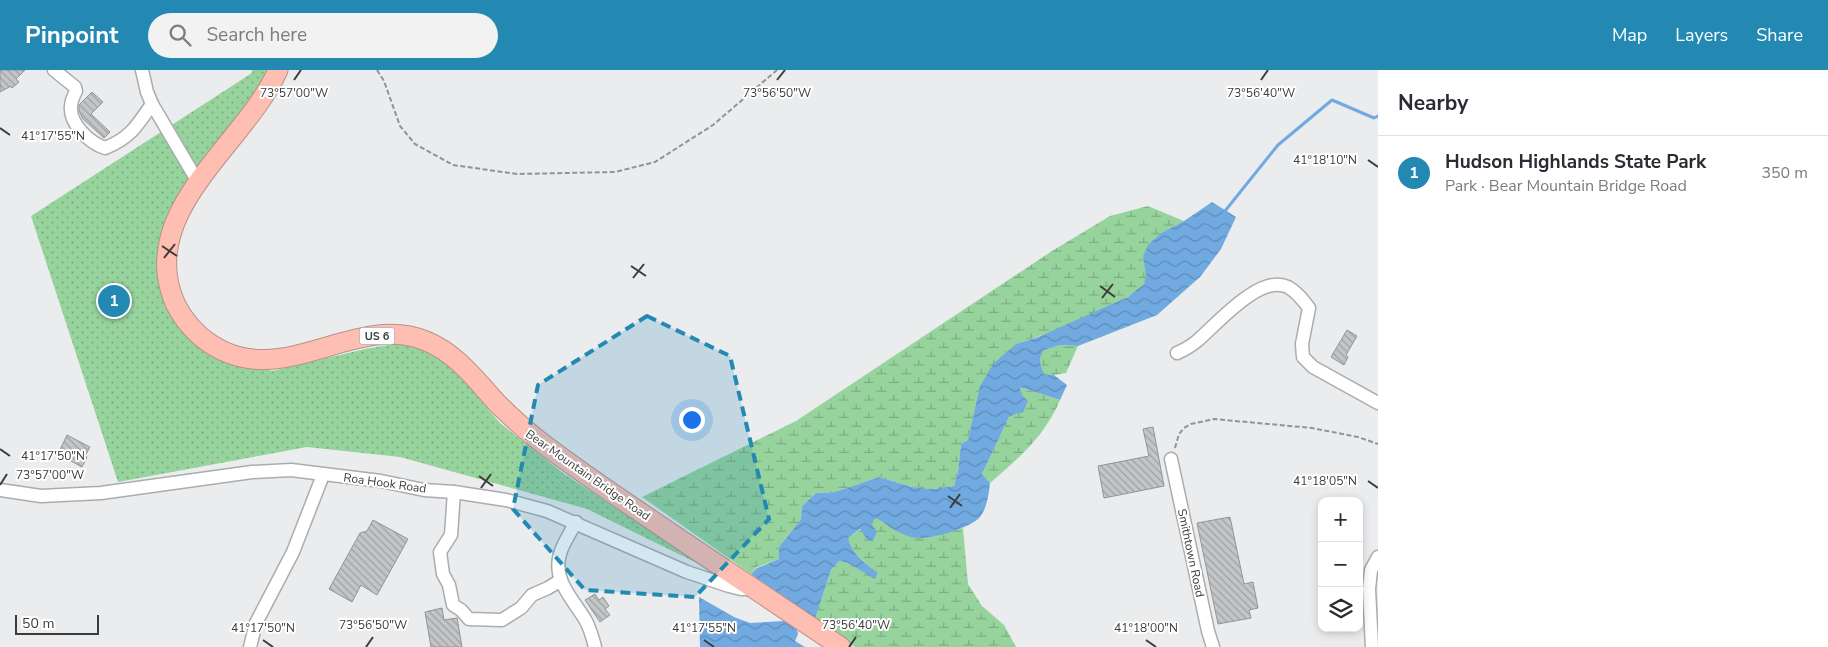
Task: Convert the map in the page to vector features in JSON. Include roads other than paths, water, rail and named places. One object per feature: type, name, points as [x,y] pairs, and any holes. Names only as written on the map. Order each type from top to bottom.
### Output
[{"type":"highway","name":"Bear Mountain Bridge Road","points":[[278,70],[259,104],[198,182],[181,209],[174,227],[168,245],[166,272],[170,290],[181,315],[188,324],[206,340],[230,354],[266,360],[298,356],[353,341],[380,336],[403,335],[427,341],[443,350],[461,364],[509,415],[538,440],[645,516],[840,647]]},
{"type":"street","points":[[54,70],[75,87],[76,91],[70,106],[74,121],[90,141],[105,148],[125,138],[134,130],[152,104]]},
{"type":"street","points":[[142,70],[152,104],[198,182]]},
{"type":"street","points":[[1177,353],[1196,343],[1244,298],[1271,285],[1287,286],[1301,297],[1309,308],[1302,344],[1303,357],[1313,367],[1378,403]]},
{"type":"street","name":"Smithtown Road","points":[[1171,459],[1213,647]]},
{"type":"street","name":"Roa Hook Road","points":[[0,490],[41,496],[101,493],[252,472],[291,470],[381,481],[424,490],[454,492],[506,500],[547,511],[687,572],[741,589],[756,589]]},
{"type":"street","points":[[250,647],[256,623],[293,552],[324,475]]},
{"type":"street","points":[[454,492],[451,535],[440,552],[443,574],[450,586],[453,605],[461,610],[469,620],[502,620],[520,608],[532,595],[561,580]]},
{"type":"street","points":[[576,522],[561,553],[558,565],[561,580],[586,622],[596,647]]},
{"type":"street","points":[[1372,647],[1369,589],[1371,570],[1378,557]]},
{"type":"water","points":[[1212,202],[1236,217],[1221,249],[1200,277],[1157,315],[1078,346],[1060,345],[1044,350],[1040,362],[1044,374],[1054,375],[1067,385],[1060,400],[1020,387],[1022,395],[1028,401],[1023,412],[1009,417],[982,474],[990,483],[987,500],[980,517],[968,525],[951,532],[924,538],[912,537],[901,533],[876,518],[871,523],[877,532],[873,540],[868,541],[860,529],[848,538],[856,554],[878,573],[875,579],[848,563],[839,561],[831,570],[815,619],[751,574],[757,568],[779,559],[779,547],[801,519],[802,506],[816,493],[835,492],[879,477],[912,487],[933,489],[954,486],[958,472],[961,444],[968,440],[980,386],[993,364],[1016,344],[1038,337],[1128,297],[1144,284],[1146,274],[1143,257],[1148,245],[1161,233],[1184,221]]},
{"type":"water","points":[[699,597],[734,617],[750,623],[784,621],[797,630],[798,634],[795,641],[805,647],[700,647]]},
{"type":"waterway","points":[[1225,211],[1278,145],[1332,100],[1374,118],[1378,116]]},
{"type":"place","name":"Hudson Highlands State Park","points":[[114,301]]}]
